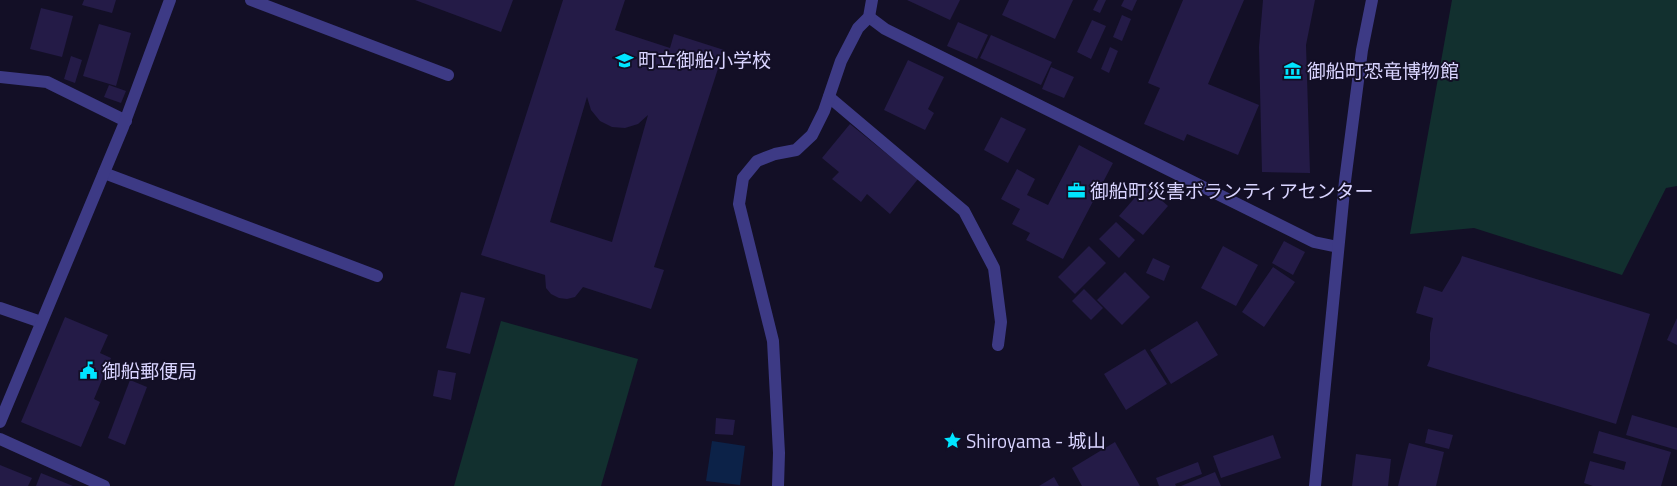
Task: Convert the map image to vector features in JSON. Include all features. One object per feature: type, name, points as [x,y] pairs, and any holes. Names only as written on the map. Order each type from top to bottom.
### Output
[{"type":"street","points":[[0,422],[126,121],[170,0]]},
{"type":"street","points":[[251,0],[448,75]]},
{"type":"street","points":[[778,486],[779,453],[773,341],[739,204],[743,178],[757,161],[775,154],[796,150],[812,135],[824,111],[841,61],[858,28],[869,17],[872,0]]},
{"type":"street","points":[[1315,486],[1338,247],[1362,50],[1372,0]]},
{"type":"street","points":[[869,17],[884,29],[1314,242],[1338,247]]},
{"type":"street","points":[[0,77],[47,82],[126,121]]},
{"type":"street","points":[[829,97],[964,211],[994,268],[1001,322],[998,345]]},
{"type":"street","points":[[104,173],[377,276]]},
{"type":"street","points":[[0,308],[41,322]]},
{"type":"street","points":[[0,439],[104,486]]},
{"type":"green space","points":[[1452,0],[1677,0],[1677,186],[1666,188],[1622,275],[1474,228],[1410,234]]},
{"type":"green space","points":[[501,321],[638,359],[601,486],[454,486]]},
{"type":"water","points":[[712,441],[745,446],[740,485],[706,481]]},
{"type":"building","points":[[84,0],[116,0],[112,13],[82,5]]},
{"type":"building","points":[[415,0],[513,0],[501,32]]},
{"type":"building","points":[[563,0],[625,0],[615,30],[670,48],[674,34],[724,50],[654,267],[664,270],[651,309],[583,287],[575,297],[559,298],[551,294],[546,288],[545,275],[481,255]],"holes":[[[587,97],[591,110],[600,121],[612,127],[625,128],[638,124],[648,115],[612,242],[550,222]]]},
{"type":"building","points":[[907,0],[960,0],[950,20]]},
{"type":"building","points":[[1009,0],[1073,0],[1055,39],[1002,15]]},
{"type":"building","points":[[1098,0],[1106,0],[1100,13],[1093,10]]},
{"type":"building","points":[[1124,0],[1137,0],[1132,11],[1121,6]]},
{"type":"building","points":[[1183,0],[1244,0],[1208,84],[1259,105],[1238,155],[1187,134],[1184,141],[1144,124],[1160,88],[1148,83]]},
{"type":"building","points":[[1263,0],[1315,0],[1306,45],[1310,173],[1262,172],[1259,47]]},
{"type":"building","points":[[41,8],[73,16],[62,57],[30,49]]},
{"type":"building","points":[[1122,15],[1131,19],[1122,41],[1113,37]]},
{"type":"building","points":[[1092,20],[1106,26],[1091,59],[1077,52]]},
{"type":"building","points":[[958,22],[988,35],[977,59],[947,46]]},
{"type":"building","points":[[99,24],[131,33],[116,86],[83,76]]},
{"type":"building","points":[[991,35],[1052,62],[1041,85],[980,58]]},
{"type":"building","points":[[1110,47],[1118,51],[1109,73],[1101,69]]},
{"type":"building","points":[[71,56],[82,60],[75,83],[64,79]]},
{"type":"building","points":[[908,60],[944,77],[928,109],[934,113],[925,130],[884,110]]},
{"type":"building","points":[[1051,67],[1074,77],[1064,98],[1042,89]]},
{"type":"building","points":[[109,85],[126,91],[121,103],[104,97]]},
{"type":"building","points":[[1001,117],[1026,129],[1008,163],[984,150]]},
{"type":"building","points":[[850,124],[918,179],[890,214],[867,194],[861,202],[832,179],[839,172],[822,158]]},
{"type":"building","points":[[1079,145],[1113,163],[1063,259],[1026,240],[1030,233],[1012,224],[1020,209],[1001,199],[1017,169],[1035,179],[1027,195],[1048,205]]},
{"type":"building","points":[[1145,186],[1168,206],[1143,235],[1119,216]]},
{"type":"building","points":[[1116,222],[1135,240],[1119,258],[1099,239]]},
{"type":"building","points":[[1284,241],[1305,252],[1293,275],[1272,263]]},
{"type":"building","points":[[1089,246],[1106,263],[1075,294],[1058,277]]},
{"type":"building","points":[[1223,246],[1258,265],[1236,306],[1201,288]]},
{"type":"building","points":[[1462,256],[1650,314],[1616,424],[1427,366],[1430,359],[1430,333],[1433,318],[1416,313],[1424,286],[1442,292]]},
{"type":"building","points":[[1153,258],[1170,266],[1164,281],[1146,273]]},
{"type":"building","points":[[1273,267],[1295,282],[1264,327],[1242,312]]},
{"type":"building","points":[[1125,272],[1150,297],[1122,325],[1097,300]]},
{"type":"building","points":[[1084,289],[1103,308],[1091,320],[1072,301]]},
{"type":"building","points":[[461,292],[485,298],[470,354],[446,348]]},
{"type":"building","points":[[65,317],[108,335],[100,353],[111,358],[94,399],[100,402],[81,447],[21,422]]},
{"type":"building","points":[[1677,318],[1677,345],[1667,340]]},
{"type":"building","points":[[1197,321],[1218,355],[1171,384],[1150,350]]},
{"type":"building","points":[[1145,349],[1167,384],[1126,410],[1104,374]]},
{"type":"building","points":[[438,370],[456,373],[451,400],[433,396]]},
{"type":"building","points":[[130,380],[147,387],[125,445],[108,438]]},
{"type":"building","points":[[1632,415],[1677,428],[1677,450],[1626,435]]},
{"type":"building","points":[[716,418],[735,420],[733,435],[715,434]]},
{"type":"building","points":[[1428,429],[1453,435],[1449,449],[1425,443]]},
{"type":"building","points":[[1599,431],[1671,452],[1661,486],[1593,486],[1584,483],[1590,461],[1624,470],[1626,462],[1593,453]]},
{"type":"building","points":[[1273,435],[1281,458],[1221,478],[1213,456]]},
{"type":"building","points":[[1115,442],[1140,486],[1082,486],[1072,468]]},
{"type":"building","points":[[1409,443],[1444,452],[1436,486],[1398,486]]},
{"type":"building","points":[[1356,454],[1391,459],[1388,486],[1352,486]]},
{"type":"building","points":[[1198,462],[1202,474],[1175,484],[1176,486],[1159,486],[1156,478]]},
{"type":"building","points":[[0,465],[32,478],[28,486],[0,486]]},
{"type":"building","points":[[1215,472],[1221,486],[1181,486]]},
{"type":"building","points":[[41,473],[73,486],[36,486]]},
{"type":"building","points":[[1054,477],[1059,486],[1039,486]]},
{"type":"place","name":"町立御船小学校","points":[[624,60]]},
{"type":"place","name":"御船町恐竜博物館","points":[[1293,71]]},
{"type":"place","name":"御船町災害ボランティアセンター","points":[[1076,191]]},
{"type":"place","name":"御船郵便局","points":[[88,371]]},
{"type":"place","name":"Shiroyama - 城山","points":[[952,441]]}]
